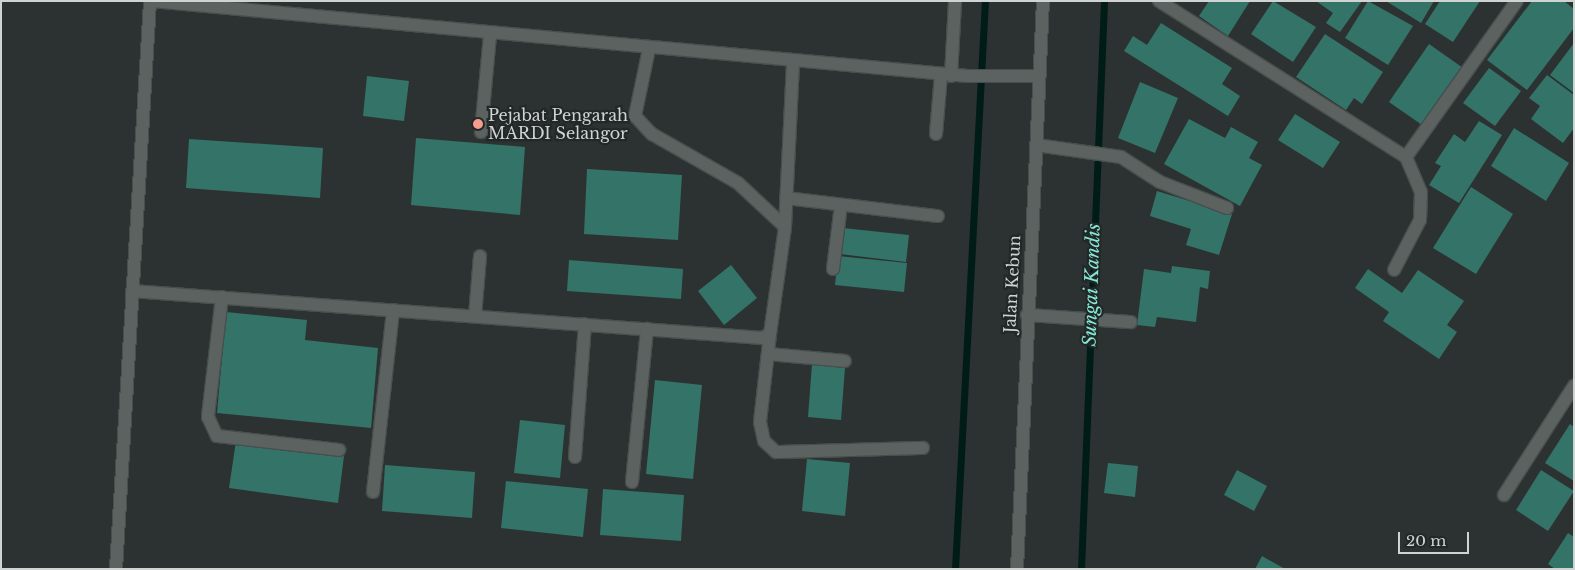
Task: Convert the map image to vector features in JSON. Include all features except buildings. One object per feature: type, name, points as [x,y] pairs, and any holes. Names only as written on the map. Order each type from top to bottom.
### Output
[{"type":"street","points":[[116,569],[151,1],[490,35],[946,75],[1039,76]]},
{"type":"street","points":[[936,134],[946,75],[955,1]]},
{"type":"street","name":"Jalan Kebun","points":[[1017,569],[1027,316],[1043,1]]},
{"type":"street","points":[[1159,1],[1406,157],[1421,192],[1420,220],[1394,270]]},
{"type":"street","points":[[1406,157],[1517,1]]},
{"type":"street","points":[[481,132],[490,35]]},
{"type":"street","points":[[649,49],[635,116],[652,134],[738,183],[785,227]]},
{"type":"street","points":[[793,62],[785,227],[760,422],[764,441],[776,452],[924,448]]},
{"type":"street","points":[[1036,145],[1121,157],[1160,182],[1226,208]]},
{"type":"street","points":[[786,198],[938,216]]},
{"type":"street","points":[[833,269],[841,205]]},
{"type":"street","points":[[475,316],[480,256]]},
{"type":"street","points":[[132,290],[762,338],[770,334]]},
{"type":"street","points":[[222,298],[208,417],[217,436],[339,450]]},
{"type":"street","points":[[373,492],[393,310]]},
{"type":"street","points":[[1027,316],[1102,318],[1131,322]]},
{"type":"street","points":[[575,457],[585,324]]},
{"type":"street","points":[[632,482],[647,329]]},
{"type":"street","points":[[769,354],[845,360]]},
{"type":"street","points":[[1504,495],[1574,386]]},
{"type":"waterway","points":[[955,569],[985,1]]},
{"type":"waterway","name":"Sungai Kandis","points":[[1081,569],[1104,1]]},
{"type":"place","name":"Pejabat Pengarah MARDI Selangor","points":[[478,124]]}]
